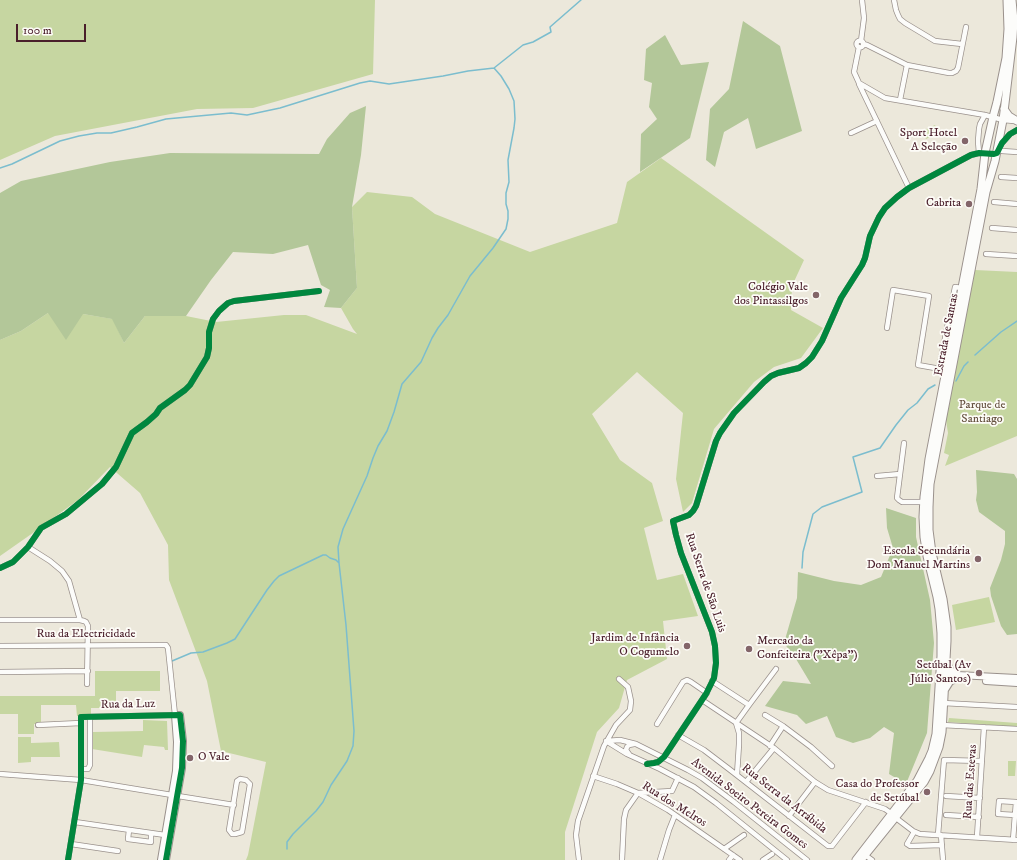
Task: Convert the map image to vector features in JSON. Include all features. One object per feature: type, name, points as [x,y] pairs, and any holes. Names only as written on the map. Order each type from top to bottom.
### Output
[{"type":"main road","name":"Estrada de Santas","points":[[942,676],[941,621],[924,537],[923,502],[943,369],[962,288],[981,189],[982,153],[989,116],[1001,86],[1008,38],[1007,0]]},
{"type":"main road","name":"Estrada de Santas","points":[[942,676],[946,658],[946,613],[932,553],[928,507],[932,472],[986,192],[1000,152],[1013,37],[1014,21],[1012,0]]},
{"type":"main road","points":[[1004,109],[1009,116],[1017,121]]},
{"type":"main road","points":[[944,691],[948,684],[957,676],[950,670],[946,658]]},
{"type":"main road","points":[[856,860],[924,782],[930,771],[939,747],[942,725],[944,691],[942,676]]},
{"type":"main road","points":[[863,857],[894,816],[926,767],[936,734],[942,676]]},
{"type":"street","points":[[862,0],[864,18],[861,44],[854,72],[909,188],[971,155],[982,153],[992,154],[1000,152],[1017,152]]},
{"type":"street","points":[[894,0],[898,15],[905,23],[935,41],[962,44]]},
{"type":"street","points":[[861,44],[867,45],[907,65],[949,73],[956,71],[958,68],[966,27]]},
{"type":"street","points":[[900,100],[907,65]]},
{"type":"street","points":[[859,83],[885,98],[989,116],[1003,120],[1017,121]]},
{"type":"street","points":[[982,153],[978,142],[979,129],[980,124],[989,116]]},
{"type":"street","points":[[851,134],[877,120]]},
{"type":"street","points":[[1000,152],[1004,140],[1017,130]]},
{"type":"street","points":[[1001,177],[1017,178]]},
{"type":"street","name":"Rua Serra de São Luis","points":[[664,757],[706,693],[714,678],[716,663],[712,632],[681,553],[673,521],[693,512],[716,441],[734,413],[771,376],[799,368],[812,357],[822,341],[841,298],[862,265],[870,236],[879,217],[891,202],[909,188]]},
{"type":"street","points":[[994,202],[1017,204]]},
{"type":"street","points":[[992,228],[1017,230]]},
{"type":"street","points":[[986,254],[1017,256]]},
{"type":"street","points":[[887,328],[893,290],[929,296],[918,365],[943,369]]},
{"type":"street","points":[[0,568],[13,562],[28,547],[41,528],[66,514],[102,484],[116,467],[132,433],[156,414],[160,408],[190,385],[207,356],[209,332],[213,319],[228,303],[319,291]]},
{"type":"street","points":[[904,442],[897,496],[902,502],[923,502]]},
{"type":"street","points":[[877,476],[900,474]]},
{"type":"street","points":[[28,547],[50,561],[62,571],[69,581],[80,620]]},
{"type":"street","points":[[0,620],[84,621],[87,624],[87,684]]},
{"type":"street","name":"Rua da Electricidade","points":[[0,646],[166,645],[169,651],[175,715]]},
{"type":"street","points":[[736,723],[776,669]]},
{"type":"street","points":[[0,672],[88,671]]},
{"type":"street","points":[[942,676],[1017,678]]},
{"type":"street","points":[[957,676],[1017,683]]},
{"type":"street","points":[[580,860],[576,835],[578,821],[606,741],[616,725],[630,710],[631,701],[628,687],[619,678]]},
{"type":"street","points":[[657,724],[683,682],[687,680],[706,693]]},
{"type":"street","points":[[712,681],[748,705]]},
{"type":"street","points":[[702,700],[772,747],[815,782],[828,790],[885,809],[914,832],[920,834],[1015,840],[1016,802],[999,801],[998,814],[1015,815]]},
{"type":"street","points":[[944,703],[1017,707]]},
{"type":"street","points":[[161,860],[165,836],[182,768],[180,715],[175,715]]},
{"type":"street","name":"Rua da Luz","points":[[81,723],[81,717],[90,716],[175,715]]},
{"type":"street","points":[[765,715],[783,726],[811,747],[832,766]]},
{"type":"street","points":[[81,769],[88,768],[90,765],[90,716]]},
{"type":"street","points":[[38,725],[81,723],[81,780],[68,860]]},
{"type":"street","points":[[736,723],[739,733],[737,775]]},
{"type":"street","points":[[942,725],[1017,729]]},
{"type":"street","points":[[746,782],[772,747],[783,726]]},
{"type":"street","name":"Rua das Estevas","points":[[977,837],[984,727]]},
{"type":"street","name":"Rua Serra da Arrábida","points":[[678,735],[704,750],[828,846],[832,846],[866,802]]},
{"type":"street","name":"Avenida Soeiro Pereira Gomes","points":[[606,741],[620,740],[636,744],[664,757],[702,778],[807,860]]},
{"type":"street","name":"Avenida Soeiro Pereira Gomes","points":[[606,741],[630,756],[694,787],[786,860]]},
{"type":"street","points":[[630,756],[626,750],[627,747],[629,745],[636,744]]},
{"type":"street","points":[[647,764],[658,762],[664,757]]},
{"type":"street","points":[[943,860],[940,835],[944,760],[982,761]]},
{"type":"street","points":[[0,774],[81,780],[234,805]]},
{"type":"street","name":"Rua dos Melros","points":[[594,776],[638,793],[668,810],[740,860]]},
{"type":"street","points":[[622,860],[624,818],[626,810],[638,793],[672,791],[678,778]]},
{"type":"street","points":[[242,779],[248,781],[250,784],[242,832],[232,834],[229,830],[234,805],[237,781],[242,779]]},
{"type":"street","points":[[789,816],[815,782]]},
{"type":"street","points":[[166,860],[175,795]]},
{"type":"street","points":[[946,796],[980,798]]},
{"type":"street","points":[[660,860],[669,830],[676,815]]},
{"type":"street","points":[[946,815],[978,817]]},
{"type":"street","points":[[75,822],[165,836]]},
{"type":"street","points":[[128,830],[128,839],[151,842],[151,833]]},
{"type":"street","points":[[914,832],[907,844],[910,846],[942,845]]},
{"type":"street","points":[[724,849],[744,834]]},
{"type":"street","points":[[71,844],[118,851]]},
{"type":"street","points":[[763,860],[772,854]]},
{"type":"street","points":[[729,860],[733,855]]},
{"type":"street","points":[[863,857],[872,860]]},
{"type":"green space","points":[[0,0],[375,0],[373,74],[253,108],[197,109],[55,136],[0,160]]},
{"type":"green space","points":[[743,21],[780,46],[802,131],[756,149],[748,118],[724,132],[715,167],[706,160],[710,109],[729,89]]},
{"type":"green space","points":[[665,35],[681,65],[709,62],[690,138],[640,172],[641,134],[657,119],[649,107],[652,83],[644,80],[646,49]]},
{"type":"green space","points":[[366,106],[361,155],[352,207],[357,288],[341,308],[324,307],[330,290],[321,285],[308,245],[273,254],[233,252],[186,316],[145,316],[124,343],[112,319],[83,314],[66,340],[48,313],[21,331],[0,340],[0,193],[21,181],[110,162],[170,153],[319,154],[327,139],[350,113]]},
{"type":"green space","points":[[935,125],[939,133],[926,139],[922,131]]},
{"type":"green space","points":[[661,158],[804,260],[792,286],[791,310],[823,328],[801,358],[774,367],[754,382],[714,429],[692,503],[683,512],[676,479],[683,413],[637,372],[592,414],[620,460],[652,483],[663,521],[644,528],[657,580],[683,574],[698,616],[663,621],[667,659],[627,680],[619,708],[597,732],[565,832],[565,860],[246,860],[266,762],[221,751],[207,681],[169,580],[168,545],[140,493],[110,467],[78,500],[0,556],[0,340],[21,331],[48,313],[83,314],[113,319],[124,343],[145,316],[186,316],[216,322],[284,315],[306,315],[357,334],[341,308],[357,288],[352,207],[367,192],[412,197],[435,214],[530,252],[617,223],[627,182]]},
{"type":"green space","name":"Parque de Santiago","points":[[975,270],[1017,272],[1017,436],[945,466],[949,455],[944,453],[948,433],[946,420]]},
{"type":"green space","points":[[976,470],[1014,474],[1017,479],[1017,634],[1007,635],[1001,626],[991,596],[990,588],[1001,560],[1005,544],[1005,531],[979,512],[976,500]]},
{"type":"green space","points":[[886,508],[916,518],[916,537],[930,600],[934,643],[927,733],[906,784],[889,774],[894,733],[884,727],[870,738],[853,743],[836,737],[827,716],[806,724],[797,715],[765,706],[783,681],[811,684],[796,659],[784,643],[797,598],[798,572],[834,581],[861,585],[881,577],[893,548],[887,528]]},
{"type":"green space","points":[[989,597],[995,622],[956,630],[952,605]]},
{"type":"green space","points":[[95,671],[160,671],[160,691],[116,691],[116,708],[91,708],[91,716],[77,716],[76,705],[41,705],[41,724],[34,724],[34,734],[18,734],[18,714],[0,714],[0,696],[95,696]]},
{"type":"green space","points":[[949,718],[1017,723],[1017,727],[948,722]]},
{"type":"green space","points":[[143,720],[167,721],[168,750],[165,750],[164,747],[144,745],[142,757],[92,749],[93,732],[143,731]]},
{"type":"green space","points":[[18,737],[31,737],[31,743],[59,742],[60,757],[31,757],[31,762],[18,763]]},
{"type":"green space","points":[[1008,761],[1016,761],[1015,776],[1008,776]]},
{"type":"waterway","points":[[0,168],[12,164],[60,141],[79,136],[97,133],[111,133],[166,119],[231,113],[247,115],[280,108],[370,81],[389,84],[494,68],[523,45],[533,42],[551,32],[550,27],[581,0]]},
{"type":"waterway","points":[[287,849],[287,842],[293,834],[323,802],[331,785],[347,761],[353,746],[354,731],[346,625],[338,547],[343,529],[367,476],[378,446],[387,431],[402,384],[421,362],[432,338],[448,315],[470,276],[493,248],[506,229],[508,219],[506,204],[506,193],[509,182],[508,160],[515,119],[514,101],[509,89],[494,68]]},
{"type":"waterway","points":[[975,355],[1001,332],[1017,321]]},
{"type":"waterway","points":[[956,381],[964,366],[968,362]]},
{"type":"waterway","points":[[802,568],[803,552],[813,514],[822,507],[862,492],[853,457],[880,448],[908,410],[917,403],[928,389],[935,385]]},
{"type":"waterway","points":[[172,661],[191,653],[203,652],[235,639],[267,590],[279,576],[323,555],[326,555],[339,563]]},
{"type":"cycle path","points":[[647,764],[658,762],[664,757],[706,694],[714,678],[716,663],[712,632],[681,553],[673,521],[689,515],[696,506],[716,441],[720,433],[734,413],[771,376],[799,368],[812,357],[822,341],[841,298],[862,265],[870,236],[885,208],[909,188],[971,155],[979,153],[997,153],[1002,143],[1010,134],[1017,130]]},
{"type":"cycle path","points":[[0,568],[13,562],[28,547],[41,528],[66,514],[102,484],[116,467],[132,433],[156,414],[160,408],[190,385],[207,357],[209,348],[209,332],[213,319],[228,303],[319,291]]},
{"type":"cycle path","points":[[68,860],[81,780],[81,717],[180,715],[183,741],[182,768],[166,860]]},
{"type":"place","name":"Sport Hotel A Seleção","points":[[965,141]]},
{"type":"place","name":"Cabrita","points":[[969,204]]},
{"type":"place","name":"Colégio Vale dos Pintassilgos","points":[[816,295]]},
{"type":"place","name":"Escola Secundária Dom Manuel Martins","points":[[978,559]]},
{"type":"place","name":"Jardim de Infância O Cogumelo","points":[[687,646]]},
{"type":"place","name":"Mercado da Confeiteira (\"Xêpa\")","points":[[749,649]]},
{"type":"place","name":"Setúbal (Av Júlio Santos)","points":[[979,673]]},
{"type":"place","name":"O Vale","points":[[190,758]]},
{"type":"place","name":"Casa do Professor de Setúbal","points":[[927,792]]}]
